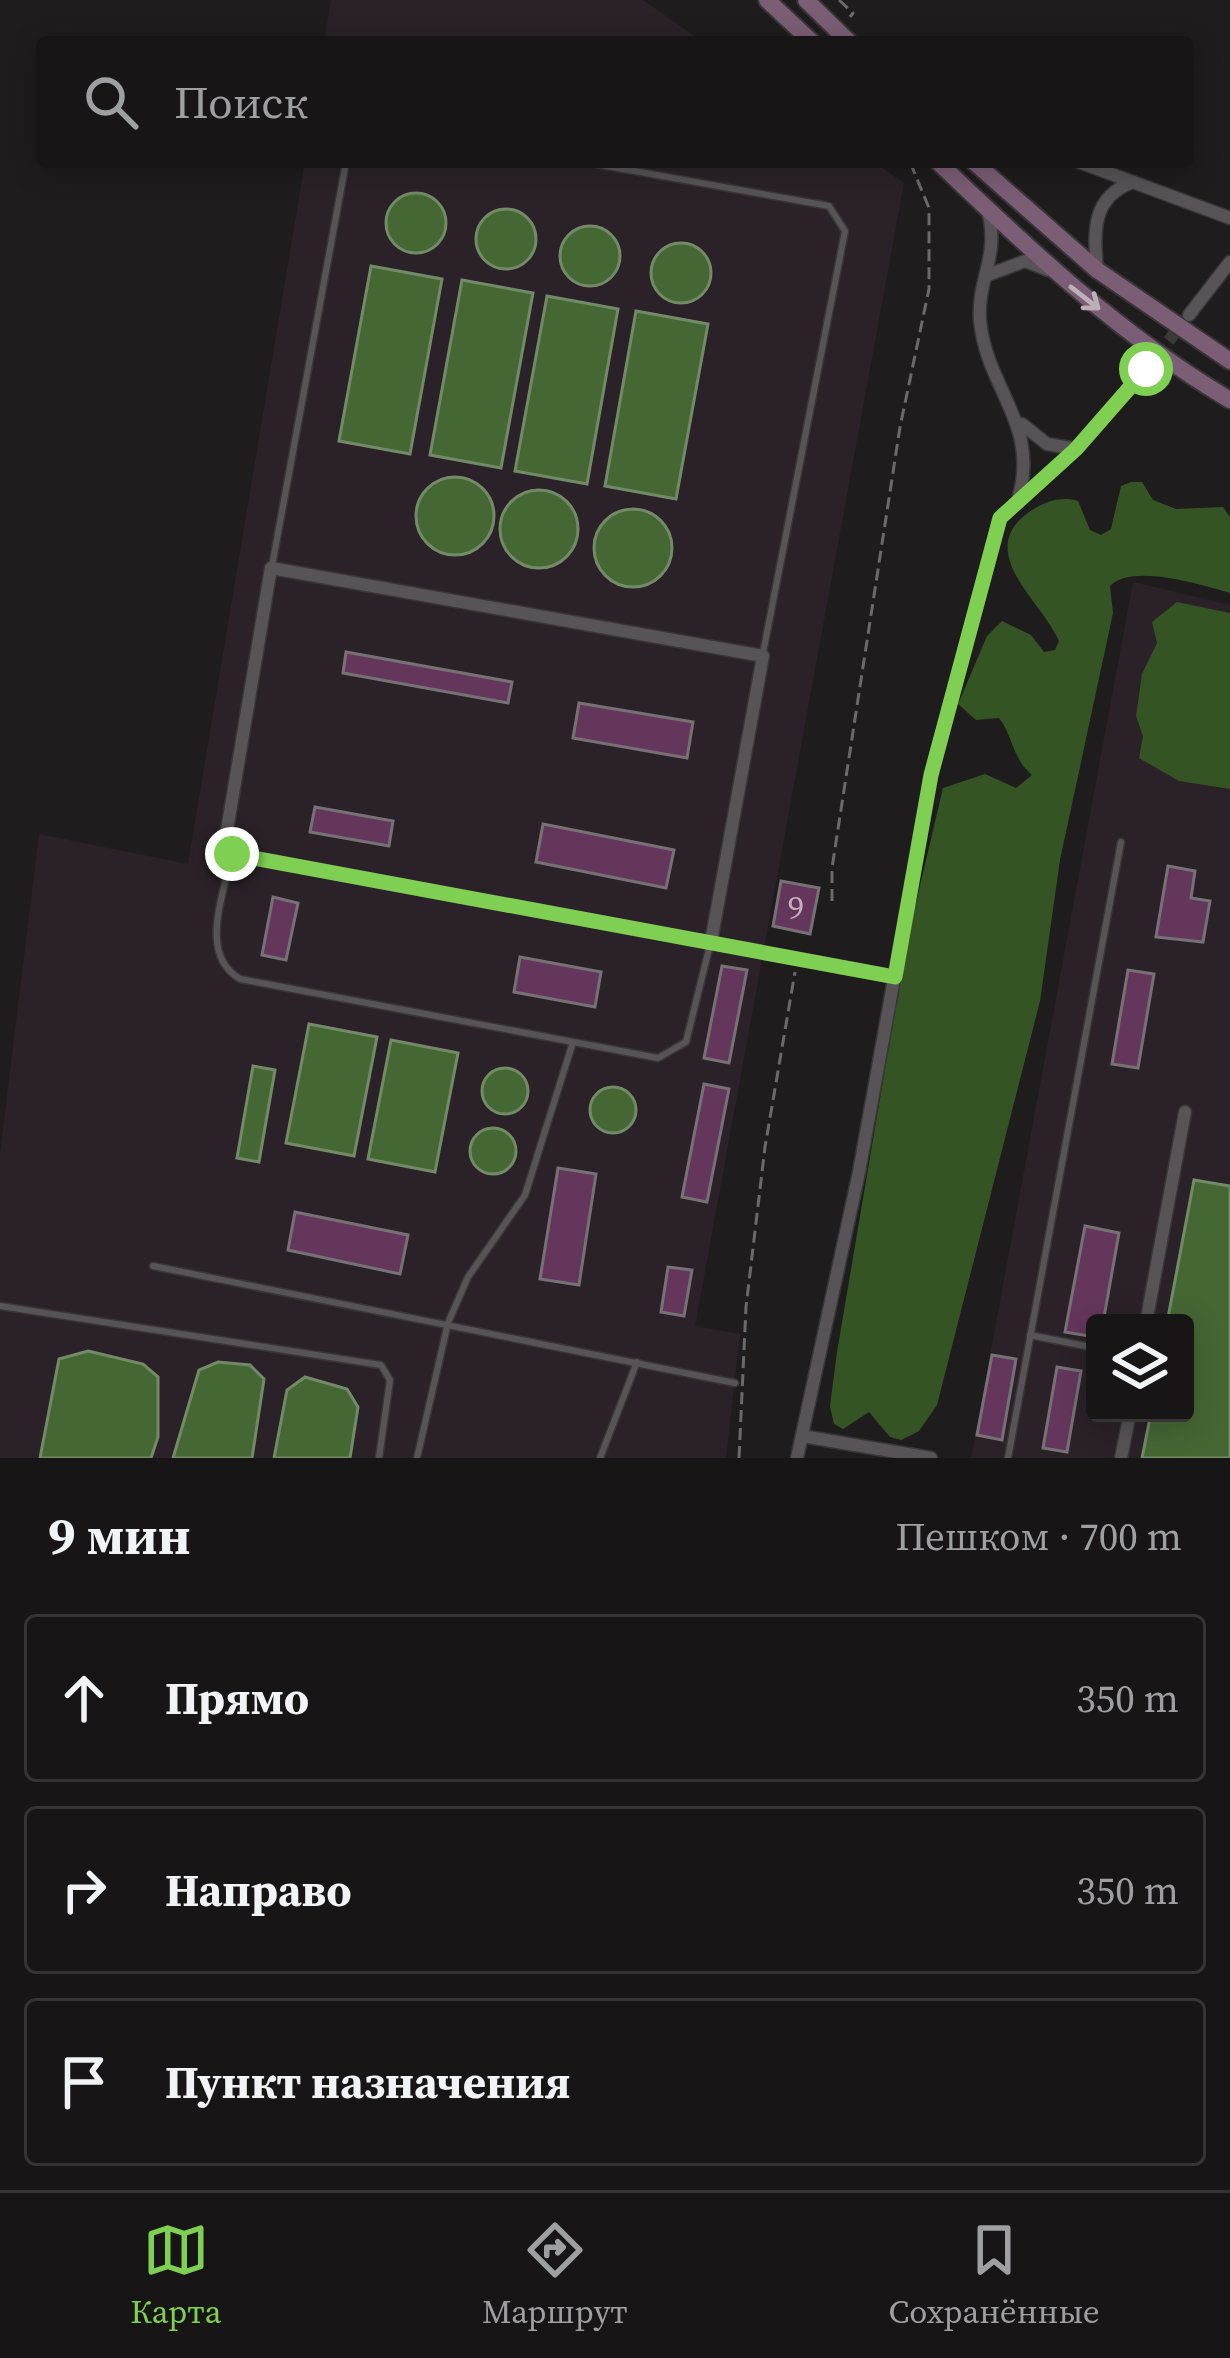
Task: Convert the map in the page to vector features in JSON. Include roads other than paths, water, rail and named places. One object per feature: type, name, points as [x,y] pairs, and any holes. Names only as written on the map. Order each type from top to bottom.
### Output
[{"type":"street","points":[[767,0],[806,36]]},
{"type":"street","points":[[806,0],[843,36]]},
{"type":"street","points":[[944,168],[1051,271],[1136,338],[1230,400]]},
{"type":"street","points":[[981,168],[1097,270],[1230,361]]},
{"type":"street","points":[[1097,168],[1227,217],[1230,230]]},
{"type":"street","points":[[1097,270],[1094,225],[1099,212],[1105,198],[1135,181]]},
{"type":"street","points":[[988,210],[995,251],[980,316],[1028,466],[1018,500]]},
{"type":"street","points":[[988,275],[1025,261],[1051,271]]},
{"type":"street","points":[[1190,315],[1230,262]]},
{"type":"street","points":[[797,1458],[931,775],[1000,518],[1076,449],[1146,369]]},
{"type":"street","points":[[1013,414],[1031,437],[1076,449]]},
{"type":"street","points":[[711,942],[763,656],[271,568],[227,830],[232,854],[895,977]]},
{"type":"street","points":[[1148,1314],[1185,1112]]},
{"type":"street","points":[[1121,1458],[1128,1422]]},
{"type":"street","points":[[802,1436],[931,1458]]},
{"type":"lane","points":[[271,568],[345,168]]},
{"type":"lane","points":[[617,168],[829,206],[842,219],[844,231],[763,656]]},
{"type":"lane","points":[[1008,1458],[1121,842]]},
{"type":"lane","points":[[232,854],[214,948],[223,969],[240,980],[658,1058],[676,1052],[686,1042],[711,942]]},
{"type":"lane","points":[[417,1458],[448,1323],[468,1277],[525,1195],[573,1042]]},
{"type":"lane","points":[[153,1266],[735,1383]]},
{"type":"lane","points":[[0,1306],[381,1365],[390,1380],[379,1458]]},
{"type":"lane","points":[[1030,1335],[1086,1346]]},
{"type":"lane","points":[[600,1458],[637,1362]]},
{"type":"tunnel","points":[[1146,369],[1183,323]]}]
